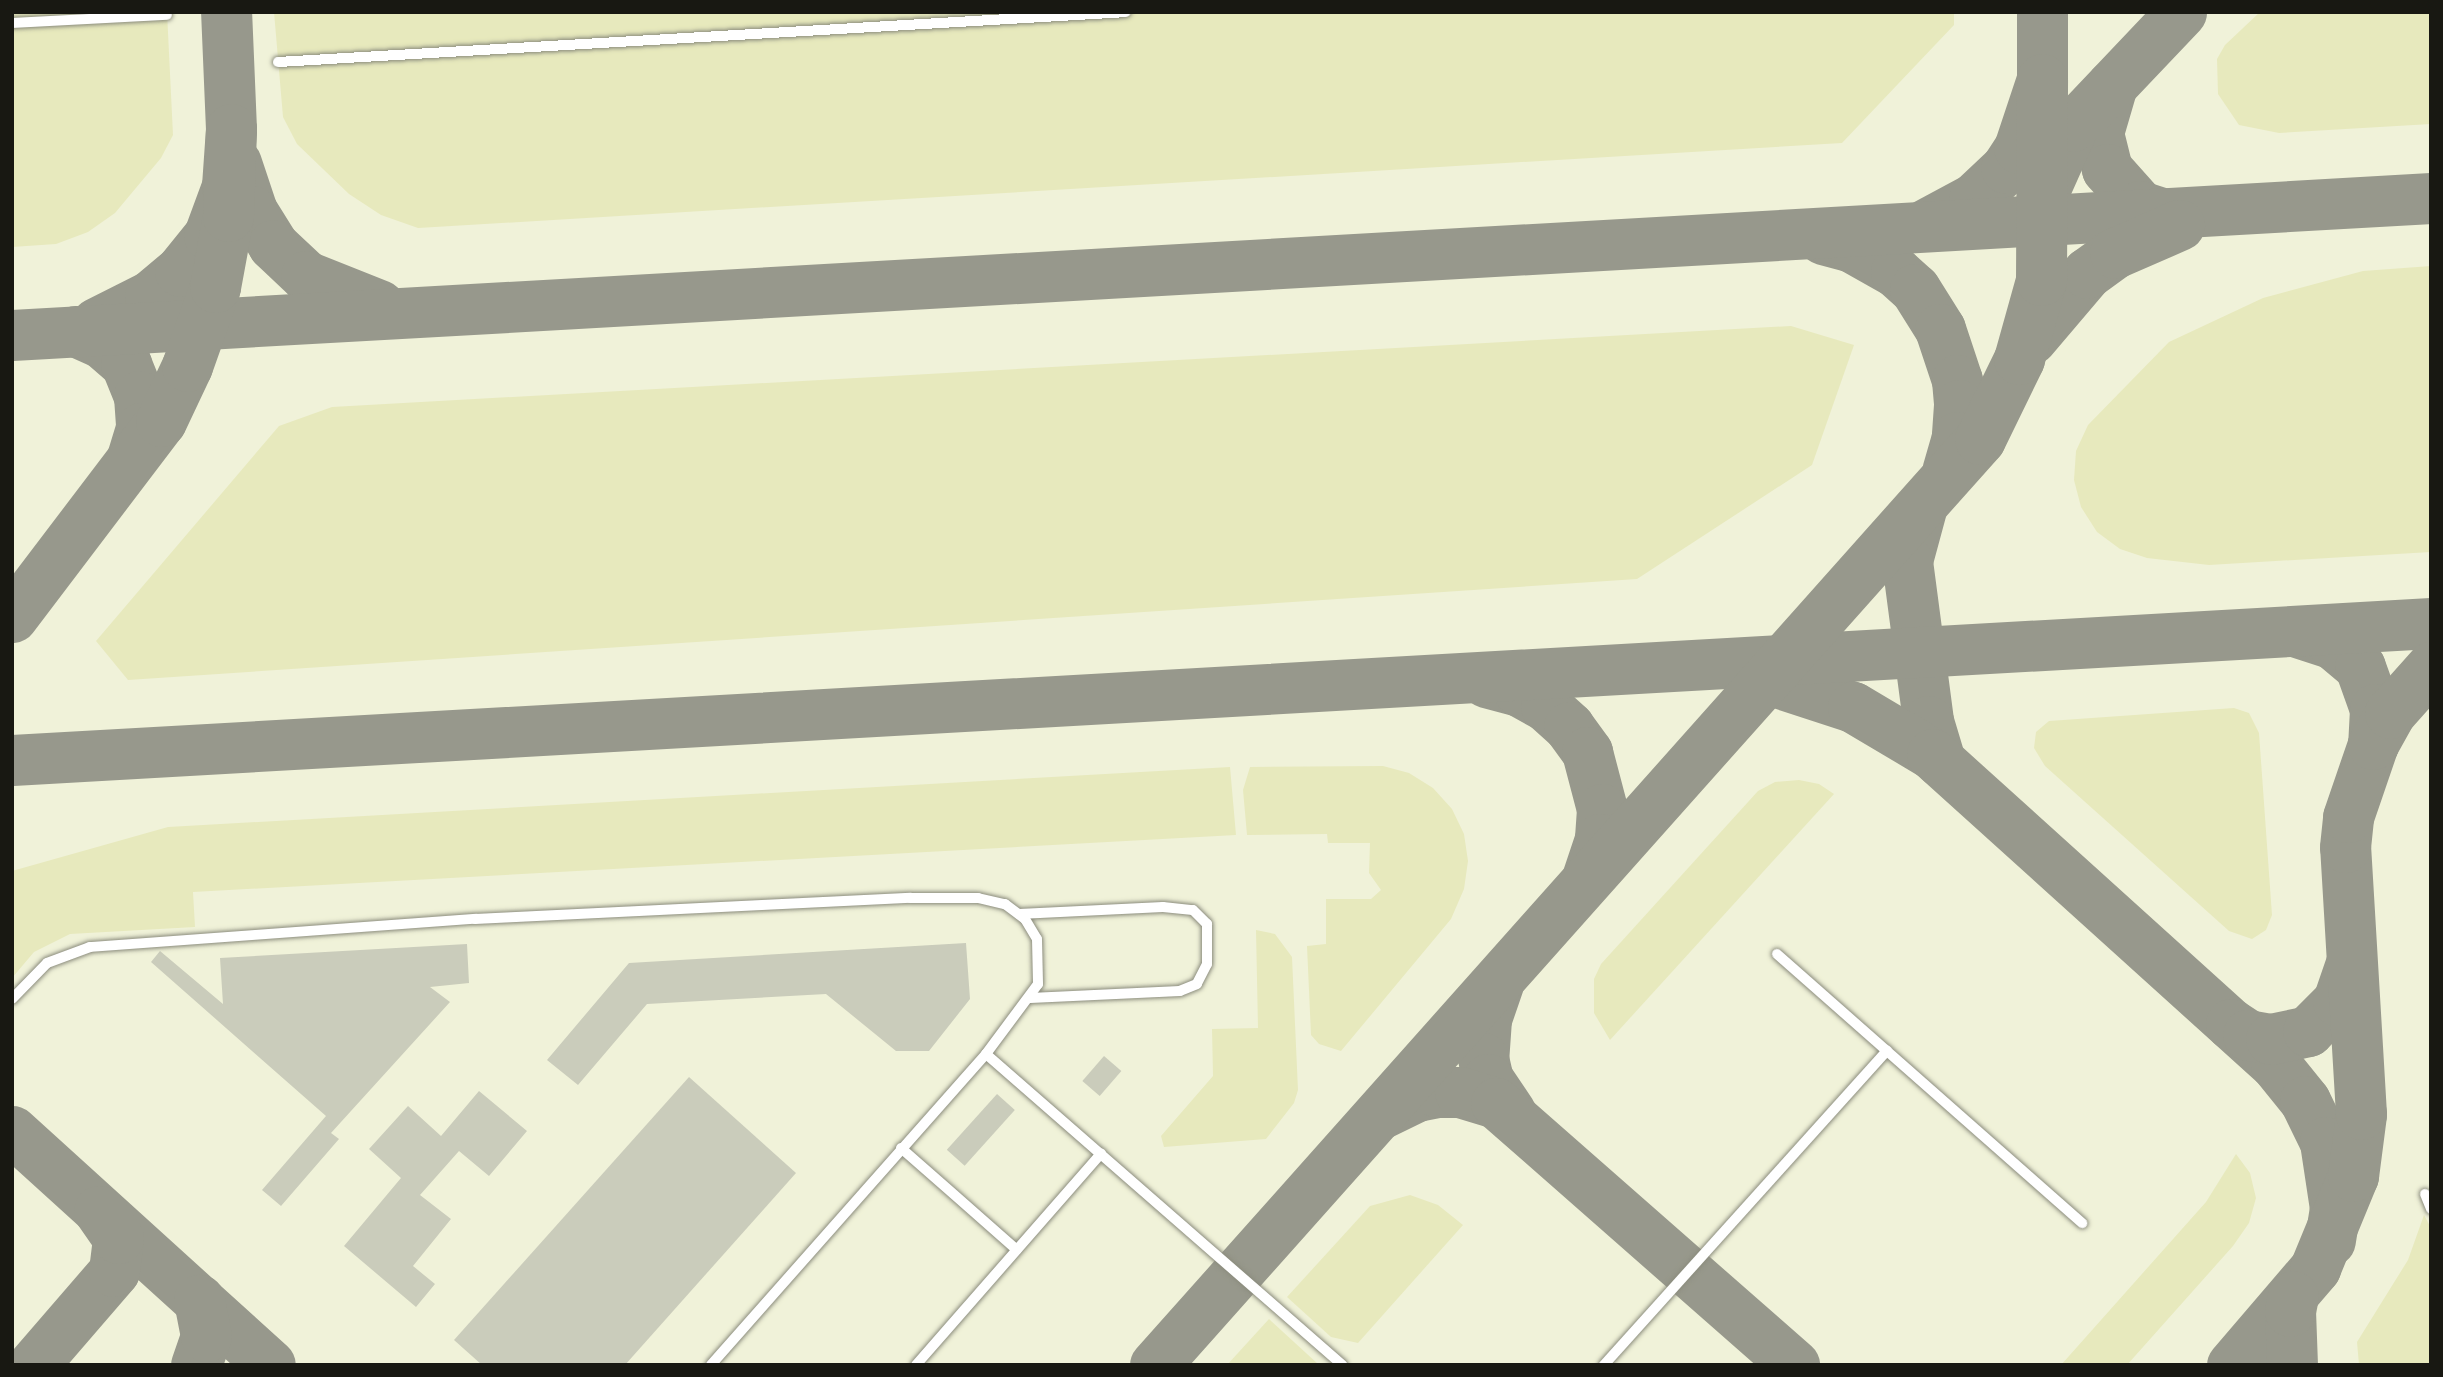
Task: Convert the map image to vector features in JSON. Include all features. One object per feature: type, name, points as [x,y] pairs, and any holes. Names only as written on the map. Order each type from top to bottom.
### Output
[{"type":"lane","points":[[278,62],[1126,12]]},
{"type":"lane","points":[[12,23],[167,15]]},
{"type":"lane","points":[[12,999],[47,963],[90,947],[475,919],[910,898],[978,898],[1005,904],[1019,914],[1037,939],[1041,954],[1038,984],[1030,998],[986,1054],[711,1365]]},
{"type":"lane","points":[[1019,914],[1163,907],[1193,910],[1207,924],[1207,964],[1197,984],[1180,990],[1030,998]]},
{"type":"lane","points":[[1777,954],[2082,1223]]},
{"type":"lane","points":[[1604,1365],[1887,1051]]},
{"type":"lane","points":[[986,1054],[1342,1365]]},
{"type":"lane","points":[[901,1148],[1017,1250]]},
{"type":"lane","points":[[916,1365],[1101,1154]]},
{"type":"lane","points":[[2425,1194],[2431,1209]]},
{"type":"shaded area","points":[[12,12],[2431,12],[2431,1365],[12,1365]]},
{"type":"green space","points":[[12,12],[167,12],[173,135],[161,158],[115,213],[88,232],[56,244],[12,247]]},
{"type":"green space","points":[[274,12],[1954,12],[1954,25],[1842,143],[418,228],[381,215],[349,194],[297,144],[283,117]]},
{"type":"green space","points":[[2260,12],[2431,12],[2431,124],[2279,133],[2239,125],[2218,94],[2217,59],[2225,45]]},
{"type":"green space","points":[[2431,266],[2431,552],[2209,565],[2147,558],[2120,549],[2097,532],[2081,507],[2074,480],[2076,451],[2088,425],[2169,342],[2263,298],[2363,271]]},
{"type":"green space","points":[[1791,326],[1854,345],[1812,465],[1637,579],[128,680],[96,641],[279,426],[332,407]]},
{"type":"green space","points":[[2234,708],[2249,713],[2259,733],[2272,915],[2266,930],[2252,939],[2229,931],[2045,766],[2034,748],[2036,732],[2049,721]]},
{"type":"green space","points":[[1383,766],[1409,773],[1433,788],[1452,809],[1464,834],[1468,861],[1464,889],[1451,919],[1341,1051],[1319,1044],[1311,1035],[1307,946],[1326,944],[1326,899],[1371,899],[1381,890],[1369,873],[1370,843],[1328,843],[1327,834],[1247,835],[1243,790],[1250,767]]},
{"type":"green space","points":[[1230,767],[1236,835],[193,892],[195,927],[70,934],[34,952],[12,978],[12,871],[168,827]]},
{"type":"green space","points":[[1799,780],[1819,784],[1834,794],[1610,1040],[1594,1013],[1594,979],[1601,964],[1758,791],[1775,782]]},
{"type":"green space","points":[[1256,930],[1275,934],[1292,957],[1298,1090],[1294,1103],[1266,1139],[1164,1147],[1161,1136],[1213,1076],[1212,1029],[1258,1028]]},
{"type":"green space","points":[[2236,1154],[2250,1173],[2256,1198],[2249,1223],[2233,1246],[2127,1365],[2061,1365],[2206,1202]]},
{"type":"green space","points":[[1410,1195],[1438,1205],[1463,1225],[1358,1343],[1331,1337],[1287,1297],[1370,1206]]},
{"type":"green space","points":[[2424,1215],[2431,1228],[2431,1365],[2359,1365],[2357,1342],[2408,1260]]},
{"type":"green space","points":[[1269,1319],[1318,1364],[1318,1365],[1227,1365]]},
{"type":"building","points":[[966,943],[970,999],[929,1051],[896,1051],[826,994],[647,1004],[578,1085],[547,1060],[629,963]]},
{"type":"building","points":[[467,944],[469,983],[430,987],[450,1002],[331,1133],[339,1139],[281,1206],[262,1190],[326,1116],[151,962],[160,951],[223,1004],[220,958]]},
{"type":"building","points":[[1104,1056],[1121,1071],[1100,1096],[1082,1081]]},
{"type":"building","points":[[689,1077],[796,1173],[625,1365],[482,1365],[454,1340]]},
{"type":"building","points":[[479,1091],[527,1131],[489,1176],[459,1151],[420,1195],[451,1219],[413,1266],[435,1284],[416,1307],[344,1246],[401,1178],[369,1149],[408,1106],[441,1136]]},
{"type":"building","points":[[997,1094],[1015,1110],[965,1166],[947,1150]]},
{"type":"taxiway","points":[[96,323],[150,296],[180,271],[209,235],[227,186],[231,129],[226,12]]},
{"type":"taxiway","points":[[1926,224],[1974,198],[2006,168],[2019,148],[2042,79],[2042,12]]},
{"type":"taxiway","points":[[2047,184],[2073,126],[2181,12]]},
{"type":"taxiway","points":[[1155,1365],[1980,439],[2019,359],[2041,280],[2042,79]]},
{"type":"taxiway","points":[[2112,85],[2098,133],[2107,169],[2140,206],[2165,214]]},
{"type":"taxiway","points":[[12,617],[161,421],[187,366],[215,287],[228,216],[231,129]]},
{"type":"taxiway","points":[[236,163],[252,211],[273,245],[306,276],[379,305]]},
{"type":"taxiway","points":[[12,335],[2431,198]]},
{"type":"taxiway","points":[[2031,339],[2087,273],[2115,253],[2179,225]]},
{"type":"taxiway","points":[[1823,239],[1850,246],[1896,272],[1915,289],[1940,329],[1957,380],[1959,405],[1957,437],[1947,471]]},
{"type":"taxiway","points":[[75,331],[102,343],[126,364],[139,396],[141,428],[132,458]]},
{"type":"taxiway","points":[[1921,509],[1907,561],[1928,721],[1940,761]]},
{"type":"taxiway","points":[[12,760],[2431,623]]},
{"type":"taxiway","points":[[2297,632],[2333,644],[2360,667],[2375,709],[2373,744]]},
{"type":"taxiway","points":[[2232,1365],[2315,1268],[2353,1176],[2361,1114],[2345,847],[2348,817],[2373,744],[2390,713],[2431,667]]},
{"type":"taxiway","points":[[1755,675],[1853,707],[1932,754],[2276,1065],[2305,1101],[2325,1142],[2335,1208],[2330,1241]]},
{"type":"taxiway","points":[[1486,682],[1519,691],[1546,706],[1569,727],[1587,752],[1602,809],[1600,839],[1587,878]]},
{"type":"taxiway","points":[[2231,1024],[2248,1035],[2271,1039],[2308,1031],[2338,1001],[2351,963]]},
{"type":"taxiway","points":[[1498,984],[1486,1019],[1483,1058],[1488,1079],[1510,1112]]},
{"type":"taxiway","points":[[1380,1114],[1417,1096],[1438,1092],[1460,1092],[1496,1103],[1794,1365]]},
{"type":"taxiway","points":[[12,1131],[270,1365]]},
{"type":"taxiway","points":[[33,1365],[114,1271],[118,1238],[99,1211]]},
{"type":"taxiway","points":[[2292,1365],[2290,1311],[2293,1296]]},
{"type":"taxiway","points":[[196,1365],[206,1336],[199,1300]]}]
